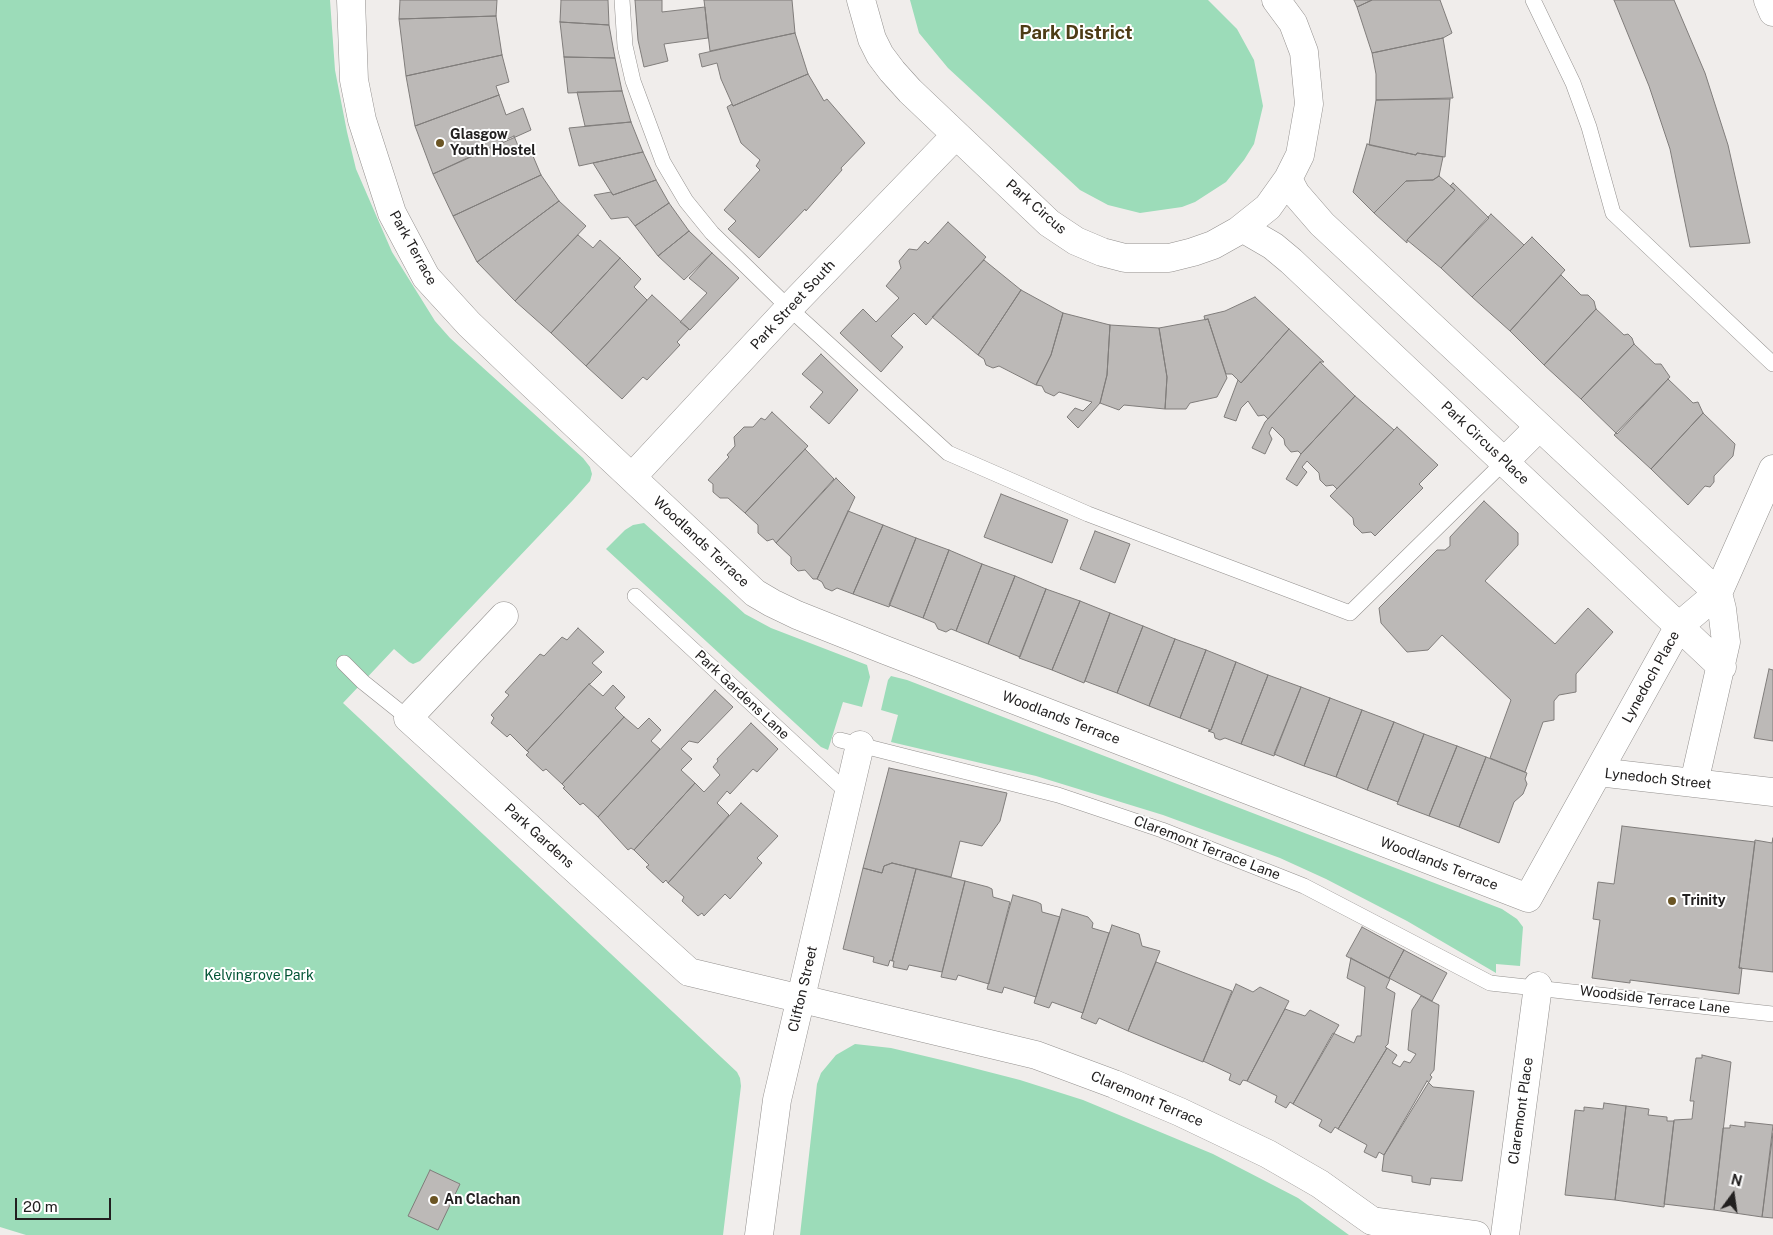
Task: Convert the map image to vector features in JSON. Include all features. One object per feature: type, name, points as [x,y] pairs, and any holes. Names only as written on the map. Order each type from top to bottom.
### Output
[{"type":"street","name":"Park Terrace","points":[[350,0],[354,80],[362,120],[392,213],[426,277],[469,324],[632,477]]},
{"type":"street","name":"Park Circus","points":[[861,0],[866,23],[880,55],[910,91],[1049,223],[1076,241],[1102,252],[1125,258],[1170,258],[1213,245],[1242,228],[1268,207],[1288,179],[1300,155],[1309,104],[1304,52],[1293,23],[1276,0]]},
{"type":"street","points":[[1768,0],[1773,12]]},
{"type":"street","name":"Park Street South","points":[[632,477],[789,308],[956,135]]},
{"type":"street","points":[[1288,179],[1296,194],[1322,224],[1718,593],[1726,642],[1694,783]]},
{"type":"street","name":"Park Circus Place","points":[[1242,228],[1273,246],[1291,261],[1722,666]]},
{"type":"street","points":[[1505,461],[1539,427]]},
{"type":"street","name":"Lynedoch Place","points":[[1598,772],[1679,626],[1718,593],[1773,469]]},
{"type":"street","name":"Woodlands Terrace","points":[[632,477],[755,593],[790,612],[1528,898]]},
{"type":"street","points":[[408,718],[504,616]]},
{"type":"street","name":"Park Gardens","points":[[408,718],[689,972],[801,997]]},
{"type":"street","name":"Clifton Street","points":[[759,1235],[776,1100],[848,793],[850,743]]},
{"type":"street","name":"Lynedoch Street","points":[[1528,898],[1598,772],[1773,792]]},
{"type":"street","name":"Claremont Place","points":[[1505,1235],[1538,986]]},
{"type":"street","name":"Claremont Terrace","points":[[801,997],[1036,1056],[1114,1084],[1172,1108],[1268,1154],[1320,1184],[1372,1221],[1476,1235]]},
{"type":"lane","points":[[622,0],[625,46],[633,81],[663,162],[686,201],[712,232],[789,308],[948,453],[1088,514],[1350,613],[1505,461]]},
{"type":"lane","points":[[1533,0],[1573,83],[1586,118],[1613,213],[1773,364]]},
{"type":"lane","name":"Park Gardens Lane","points":[[635,596],[848,793]]},
{"type":"lane","points":[[344,663],[363,682],[408,718]]},
{"type":"lane","name":"Claremont Terrace Lane","points":[[850,743],[1058,795],[1137,821],[1304,886],[1490,983],[1538,986]]},
{"type":"lane","name":"Woodside Terrace Lane","points":[[1538,986],[1773,1014]]},
{"type":"green space","name":"Kelvingrove Park","points":[[0,0],[330,0],[335,70],[356,169],[392,252],[435,321],[450,338],[583,458],[590,467],[592,474],[590,481],[573,500],[420,661],[413,664],[394,649],[343,703],[737,1072],[741,1086],[723,1235],[26,1235],[0,1227]]},
{"type":"green space","points":[[910,0],[1208,0],[1237,29],[1254,60],[1263,106],[1254,144],[1226,182],[1195,202],[1182,207],[1140,213],[1108,205],[1080,190],[948,68],[919,33]]},
{"type":"green space","points":[[644,523],[745,614],[771,628],[867,665],[870,677],[862,707],[843,702],[828,750],[821,747],[606,549],[625,530],[633,525]]},
{"type":"green space","points":[[891,676],[907,680],[1502,909],[1517,919],[1523,927],[1520,966],[1496,964],[1496,973],[1407,921],[1326,879],[1280,858],[1163,815],[1036,776],[891,742],[898,715],[881,710],[888,680]]},
{"type":"green space","points":[[855,1044],[891,1048],[950,1062],[1020,1080],[1083,1100],[1213,1154],[1298,1198],[1349,1235],[800,1235],[817,1084],[821,1073],[836,1055]]},
{"type":"building","points":[[400,0],[497,0],[496,16],[399,19]]},
{"type":"building","points":[[561,0],[608,0],[609,25],[560,22]]},
{"type":"building","points":[[635,0],[662,0],[662,12],[705,7],[708,38],[664,44],[668,61],[644,67],[638,40]]},
{"type":"building","points":[[704,0],[792,0],[795,33],[710,51]]},
{"type":"building","points":[[1354,0],[1372,0],[1357,7]]},
{"type":"building","points":[[1372,0],[1440,0],[1452,33],[1443,38],[1372,53],[1357,7]]},
{"type":"building","points":[[1614,0],[1674,0],[1705,73],[1728,145],[1750,243],[1690,247],[1670,149],[1649,86]]},
{"type":"building","points":[[496,16],[502,55],[406,76],[399,19]]},
{"type":"building","points":[[560,22],[609,25],[615,58],[564,57]]},
{"type":"building","points":[[795,33],[808,74],[733,106],[721,79],[717,63],[702,67],[699,54]]},
{"type":"building","points":[[1443,38],[1453,98],[1376,100],[1376,74],[1372,53]]},
{"type":"building","points":[[502,55],[509,82],[496,86],[499,95],[415,126],[406,76]]},
{"type":"building","points":[[564,57],[615,58],[622,91],[568,93]]},
{"type":"building","points":[[808,74],[824,101],[827,99],[865,143],[841,168],[842,170],[806,211],[805,209],[759,258],[728,229],[736,221],[724,210],[760,170],[756,166],[760,160],[741,143],[727,107]]},
{"type":"building","points":[[622,91],[631,122],[585,126],[577,92]]},
{"type":"building","points":[[499,95],[506,115],[523,108],[531,130],[433,174],[415,126]]},
{"type":"building","points":[[1450,99],[1445,157],[1417,153],[1416,155],[1369,145],[1376,100]]},
{"type":"building","points":[[631,122],[643,152],[579,166],[569,128]]},
{"type":"building","points":[[514,136],[521,153],[530,149],[541,175],[453,216],[433,174]]},
{"type":"building","points":[[1367,144],[1416,155],[1417,153],[1443,157],[1439,176],[1433,180],[1406,181],[1374,213],[1353,192]]},
{"type":"building","points":[[643,152],[656,180],[613,195],[593,163]]},
{"type":"building","points":[[541,175],[559,201],[477,262],[453,216]]},
{"type":"building","points":[[1439,176],[1455,190],[1407,240],[1407,243],[1374,213],[1406,181],[1433,180]]},
{"type":"building","points":[[656,180],[669,203],[635,226],[628,217],[611,219],[594,195],[611,192],[613,195]]},
{"type":"building","points":[[1453,183],[1489,218],[1441,268],[1407,240],[1455,190],[1450,186]]},
{"type":"building","points":[[559,201],[586,226],[515,301],[477,262]]},
{"type":"building","points":[[669,203],[689,231],[658,256],[635,226]]},
{"type":"building","points":[[1491,214],[1524,245],[1472,297],[1441,268]]},
{"type":"building","points":[[948,222],[986,257],[926,325],[914,313],[891,336],[903,347],[881,372],[840,333],[863,309],[876,322],[899,298],[886,286],[901,268],[899,261],[909,249],[917,250],[925,241],[928,244]]},
{"type":"building","points":[[689,231],[712,253],[684,280],[658,256]]},
{"type":"building","points":[[578,235],[593,248],[600,240],[620,258],[551,333],[515,301]]},
{"type":"building","points":[[1532,237],[1565,270],[1510,331],[1472,297]]},
{"type":"building","points":[[712,253],[739,278],[690,330],[680,322],[707,293],[689,278]]},
{"type":"building","points":[[620,258],[641,279],[634,287],[647,300],[586,366],[551,333]]},
{"type":"building","points":[[984,260],[1021,290],[978,355],[932,317]]},
{"type":"building","points":[[1561,275],[1581,295],[1588,295],[1594,301],[1596,309],[1544,365],[1510,331]]},
{"type":"building","points":[[1021,290],[1063,313],[1051,355],[1036,385],[999,366],[993,368],[986,365],[984,359],[978,355]]},
{"type":"building","points":[[652,295],[689,329],[677,342],[680,345],[647,380],[643,377],[622,399],[586,366]]},
{"type":"building","points":[[1255,297],[1289,329],[1241,383],[1232,374],[1226,374],[1208,319],[1205,320],[1204,316],[1225,311]]},
{"type":"building","points":[[1596,309],[1624,335],[1628,334],[1634,344],[1581,399],[1544,365]]},
{"type":"building","points":[[1063,313],[1110,325],[1107,375],[1100,403],[1078,428],[1067,417],[1075,408],[1083,411],[1092,402],[1059,392],[1054,396],[1045,392],[1042,386],[1036,385],[1051,355]]},
{"type":"building","points":[[1208,319],[1227,378],[1217,397],[1190,403],[1186,409],[1165,409],[1167,377],[1159,328]]},
{"type":"building","points":[[1110,325],[1159,328],[1167,377],[1165,409],[1124,405],[1119,410],[1100,403],[1107,375]]},
{"type":"building","points":[[1289,329],[1324,362],[1320,362],[1268,419],[1264,415],[1258,416],[1248,401],[1241,408],[1236,421],[1224,417],[1238,380],[1241,383]]},
{"type":"building","points":[[1634,344],[1655,364],[1661,364],[1670,377],[1617,434],[1581,399]]},
{"type":"building","points":[[821,354],[858,390],[829,424],[810,407],[823,392],[802,374]]},
{"type":"building","points":[[1320,362],[1355,396],[1301,454],[1298,451],[1291,452],[1285,445],[1284,439],[1272,427],[1269,433],[1272,439],[1265,454],[1252,448],[1265,422]]},
{"type":"building","points":[[1668,379],[1693,403],[1698,402],[1703,413],[1651,469],[1614,435]]},
{"type":"building","points":[[1355,396],[1394,430],[1337,489],[1333,485],[1326,486],[1320,480],[1319,473],[1307,461],[1302,467],[1307,472],[1297,486],[1286,479],[1301,454]]},
{"type":"building","points":[[772,412],[808,446],[745,513],[728,498],[720,498],[713,492],[713,484],[708,480],[729,457],[727,455],[735,446],[734,437],[744,427],[753,427],[761,418],[765,420]]},
{"type":"building","points":[[1703,413],[1735,444],[1733,456],[1714,476],[1714,482],[1710,487],[1705,486],[1688,505],[1651,469]]},
{"type":"building","points":[[1397,427],[1438,465],[1419,484],[1423,488],[1375,536],[1371,532],[1362,533],[1354,525],[1353,518],[1330,496]]},
{"type":"building","points":[[805,449],[834,479],[776,543],[773,539],[767,541],[758,533],[758,525],[745,513]]},
{"type":"building","points":[[836,478],[855,497],[817,579],[813,579],[805,570],[798,571],[791,564],[791,557],[776,543]]},
{"type":"building","points":[[1001,494],[1068,520],[1052,563],[984,537]]},
{"type":"building","points":[[1484,501],[1518,533],[1518,545],[1485,581],[1555,644],[1588,608],[1613,632],[1576,674],[1576,692],[1559,695],[1554,701],[1554,720],[1543,722],[1525,772],[1490,758],[1511,700],[1442,635],[1428,650],[1407,652],[1381,623],[1379,608],[1437,550],[1445,550],[1450,546],[1450,537]]},
{"type":"building","points":[[848,511],[883,525],[853,594],[837,588],[832,591],[825,588],[822,582],[817,579]]},
{"type":"building","points":[[883,525],[916,538],[889,607],[853,594]]},
{"type":"building","points":[[1095,531],[1130,544],[1115,583],[1080,569]]},
{"type":"building","points":[[916,538],[949,550],[923,618],[889,605]]},
{"type":"building","points":[[949,550],[982,564],[956,631],[951,629],[946,632],[938,629],[935,623],[923,618]]},
{"type":"building","points":[[982,564],[1015,576],[988,644],[956,631]]},
{"type":"building","points":[[1015,576],[1046,589],[1020,657],[988,644]]},
{"type":"building","points":[[1046,589],[1080,601],[1052,670],[1019,658]]},
{"type":"building","points":[[1080,601],[1110,613],[1084,683],[1052,670]]},
{"type":"building","points":[[1110,613],[1143,626],[1117,693],[1085,681]]},
{"type":"building","points":[[1143,626],[1175,639],[1149,706],[1117,693]]},
{"type":"building","points":[[578,628],[604,652],[592,663],[602,672],[527,751],[510,734],[507,737],[491,723],[494,718],[491,715],[509,695],[505,692],[540,654],[544,656],[562,637],[567,640]]},
{"type":"building","points":[[1175,639],[1206,650],[1180,718],[1149,706]]},
{"type":"building","points":[[1206,650],[1236,662],[1211,730],[1180,718]]},
{"type":"building","points":[[1236,662],[1268,675],[1241,744],[1225,738],[1220,740],[1215,738],[1214,733],[1208,731],[1211,730]]},
{"type":"building","points":[[1769,669],[1773,670],[1773,741],[1754,738]]},
{"type":"building","points":[[1268,675],[1301,687],[1274,756],[1241,744]]},
{"type":"building","points":[[589,684],[603,696],[613,685],[625,697],[615,708],[624,717],[562,784],[546,769],[543,771],[526,755],[529,752],[527,751]]},
{"type":"building","points":[[1301,687],[1330,698],[1304,766],[1274,754]]},
{"type":"building","points":[[715,690],[733,707],[698,743],[689,741],[681,749],[692,759],[681,770],[695,783],[634,850],[631,848],[628,850],[598,817]]},
{"type":"building","points":[[1330,698],[1362,710],[1336,777],[1304,766]]},
{"type":"building","points":[[1362,710],[1394,722],[1367,790],[1336,777]]},
{"type":"building","points":[[624,717],[638,729],[649,718],[661,730],[651,741],[660,749],[598,817],[583,803],[580,805],[563,788],[565,787],[562,784]]},
{"type":"building","points":[[1394,722],[1424,734],[1398,802],[1367,790]]},
{"type":"building","points":[[751,723],[778,749],[757,772],[753,769],[730,794],[727,791],[717,803],[729,815],[668,883],[666,880],[663,883],[646,867],[649,865],[634,850],[695,783],[704,792],[720,775],[713,767],[718,761],[717,759]]},
{"type":"building","points":[[1424,734],[1457,746],[1429,816],[1397,804]]},
{"type":"building","points":[[1457,746],[1486,757],[1459,827],[1429,816]]},
{"type":"building","points":[[1486,757],[1527,773],[1525,779],[1527,784],[1523,794],[1514,802],[1499,843],[1459,827]]},
{"type":"building","points":[[889,768],[1007,793],[1000,821],[982,846],[960,841],[951,877],[892,863],[884,866],[882,873],[863,868]]},
{"type":"building","points":[[741,803],[778,836],[757,858],[762,863],[730,899],[725,894],[704,916],[702,913],[698,916],[682,901],[684,897],[668,883]]},
{"type":"building","name":"Trinity","points":[[1622,826],[1755,842],[1739,968],[1742,968],[1739,994],[1630,980],[1630,983],[1592,978],[1600,920],[1593,919],[1598,882],[1614,884]]},
{"type":"building","points":[[1773,838],[1773,972],[1739,968],[1755,840],[1772,843]]},
{"type":"building","points":[[892,863],[916,869],[892,961],[890,960],[888,966],[873,962],[874,957],[843,949],[863,868],[882,873],[884,866]]},
{"type":"building","points":[[916,869],[965,881],[942,972],[909,965],[907,970],[893,967],[894,961],[892,961]]},
{"type":"building","points":[[965,881],[988,887],[992,889],[993,897],[1010,902],[989,984],[958,975],[956,980],[941,977]]},
{"type":"building","points":[[1013,895],[1037,902],[1041,904],[1042,912],[1060,917],[1036,997],[1004,987],[1002,993],[987,989]]},
{"type":"building","points":[[1062,909],[1088,917],[1093,923],[1092,928],[1109,933],[1083,1013],[1052,1002],[1049,1008],[1034,1003]]},
{"type":"building","points":[[1112,925],[1139,934],[1142,946],[1160,951],[1128,1031],[1099,1018],[1096,1024],[1081,1018]]},
{"type":"building","points":[[1362,927],[1404,950],[1389,978],[1346,956]]},
{"type":"building","points":[[1404,950],[1447,973],[1432,1001],[1389,978]]},
{"type":"building","points":[[1351,958],[1390,979],[1386,988],[1395,993],[1388,1044],[1385,1047],[1387,1048],[1338,1129],[1335,1127],[1331,1133],[1319,1126],[1322,1120],[1293,1104],[1333,1033],[1354,1043],[1357,1036],[1361,1036],[1365,987],[1347,978]]},
{"type":"building","points":[[1156,962],[1232,991],[1203,1062],[1128,1031]]},
{"type":"building","points":[[1236,984],[1253,992],[1260,987],[1289,1001],[1247,1081],[1243,1080],[1240,1085],[1229,1080],[1231,1074],[1203,1061]]},
{"type":"building","points":[[1421,996],[1439,1005],[1434,1070],[1430,1075],[1432,1077],[1384,1155],[1379,1152],[1376,1158],[1364,1152],[1367,1145],[1338,1129],[1387,1048],[1397,1055],[1392,1063],[1400,1067],[1404,1061],[1410,1063],[1416,1054],[1408,1050],[1412,1010]]},
{"type":"building","points":[[1285,1009],[1305,1016],[1310,1010],[1339,1025],[1293,1104],[1290,1102],[1286,1108],[1275,1102],[1277,1096],[1247,1081]]},
{"type":"building","points":[[1702,1055],[1731,1062],[1714,1210],[1664,1204],[1674,1120],[1692,1119],[1694,1101],[1690,1101],[1696,1058],[1702,1058]]},
{"type":"building","points":[[1427,1081],[1433,1087],[1474,1091],[1462,1181],[1431,1178],[1430,1185],[1412,1182],[1412,1176],[1382,1171],[1384,1155]]},
{"type":"building","points":[[1604,1103],[1626,1106],[1615,1200],[1565,1195],[1575,1110],[1584,1111],[1584,1107],[1603,1109]]},
{"type":"building","points":[[1626,1106],[1649,1109],[1648,1115],[1667,1117],[1667,1121],[1674,1121],[1664,1207],[1615,1200]]},
{"type":"building","points":[[1745,1122],[1773,1125],[1762,1217],[1714,1210],[1723,1128],[1730,1128],[1730,1125],[1745,1127]]},
{"type":"building","points":[[1773,1133],[1773,1218],[1762,1217]]},
{"type":"building","name":"An Clachan","points":[[430,1170],[460,1184],[438,1230],[408,1216]]},
{"type":"place","name":"Glasgow Youth Hostel","points":[[440,143]]},
{"type":"place","name":"Trinity","points":[[1672,901]]},
{"type":"place","name":"An Clachan","points":[[434,1200]]},
{"type":"district","name":"Park District","points":[[1076,33]]}]
